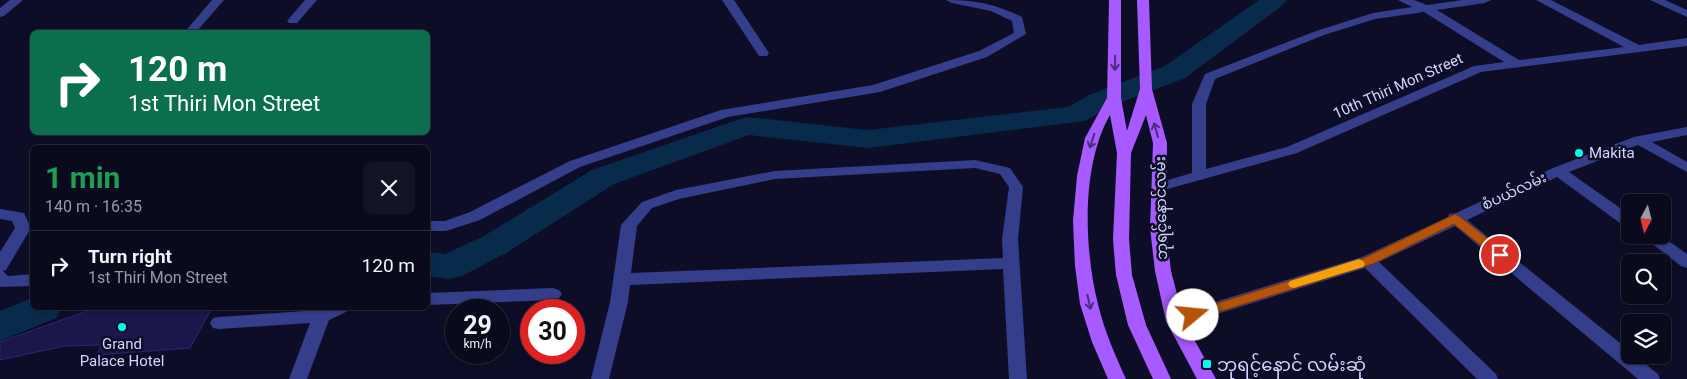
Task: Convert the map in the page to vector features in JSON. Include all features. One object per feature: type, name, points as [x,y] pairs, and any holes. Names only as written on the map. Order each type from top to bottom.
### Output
[{"type":"main road","name":"ဘုရင့်နောင်လမ်း","points":[[1115,0],[1114,98],[1124,153],[1121,239],[1124,275],[1137,325],[1162,379]]},
{"type":"main road","name":"ဘုရင့်နောင်လမ်း","points":[[1143,0],[1146,89],[1160,143],[1158,228],[1163,270],[1175,321],[1207,379]]},
{"type":"main road","name":"ဘုရင့်နောင်လမ်း","points":[[1124,153],[1137,123],[1146,89]]},
{"type":"main road","name":"ဘုရင့်နောင်လမ်း","points":[[1114,98],[1093,136],[1084,169],[1082,239],[1083,269],[1089,304],[1117,379]]},
{"type":"street","points":[[0,14],[17,0]]},
{"type":"street","points":[[193,29],[218,0]]},
{"type":"street","points":[[294,21],[311,0]]},
{"type":"street","points":[[728,0],[763,53]]},
{"type":"street","points":[[430,226],[446,226],[475,216],[575,164],[726,113],[875,89],[983,54],[1020,34],[1018,20],[994,8],[952,0]]},
{"type":"street","points":[[1404,0],[1427,9],[1518,64]]},
{"type":"street","points":[[1200,175],[1199,104],[1209,77],[1320,34],[1373,16],[1485,0]]},
{"type":"street","points":[[1542,0],[1636,48]]},
{"type":"street","points":[[1656,0],[1687,14]]},
{"type":"street","name":"10th Thiri Mon Street","points":[[1159,187],[1292,150],[1478,69],[1687,42]]},
{"type":"street","name":"စံပယ်လမ်း","points":[[1175,321],[1368,261],[1455,218],[1558,171],[1639,140],[1687,131]]},
{"type":"street","points":[[1639,140],[1687,168]]},
{"type":"street","points":[[600,379],[619,302],[629,225],[647,205],[676,195],[775,175],[974,164],[1004,172],[1016,186],[1010,239],[1018,379]]},
{"type":"street","points":[[1558,171],[1621,216]]},
{"type":"street","points":[[0,214],[18,217],[23,228],[0,266]]},
{"type":"street","points":[[1455,218],[1651,379]]},
{"type":"street","points":[[1662,244],[1687,262]]},
{"type":"street","points":[[1368,261],[1489,379]]},
{"type":"street","points":[[622,279],[1011,263]]},
{"type":"street","points":[[0,276],[3,282],[30,280]]},
{"type":"street","points":[[430,300],[553,294]]},
{"type":"street","points":[[218,323],[322,316],[336,310]]},
{"type":"street","points":[[298,379],[322,316]]},
{"type":"building","name":"Grand Palace Hotel","points":[[86,310],[211,310],[190,348],[96,355],[102,345],[64,346],[0,360],[0,342]]},
{"type":"waterway","points":[[430,264],[449,267],[494,245],[603,177],[747,126],[868,139],[1075,115],[1099,101],[1175,72],[1275,0]]},
{"type":"waterway","points":[[0,327],[38,310]]},
{"type":"slow traffic","points":[[1294,284],[1359,264]]},
{"type":"place","name":"Makita","points":[[1579,153]]},
{"type":"place","name":"Grand Palace Hotel","points":[[122,327]]},
{"type":"place","name":"ဘုရင့်နောင် လမ်းဆုံ","points":[[1207,364]]},
{"type":"route","points":[[1193,315],[1368,261],[1455,218],[1500,255]]}]
